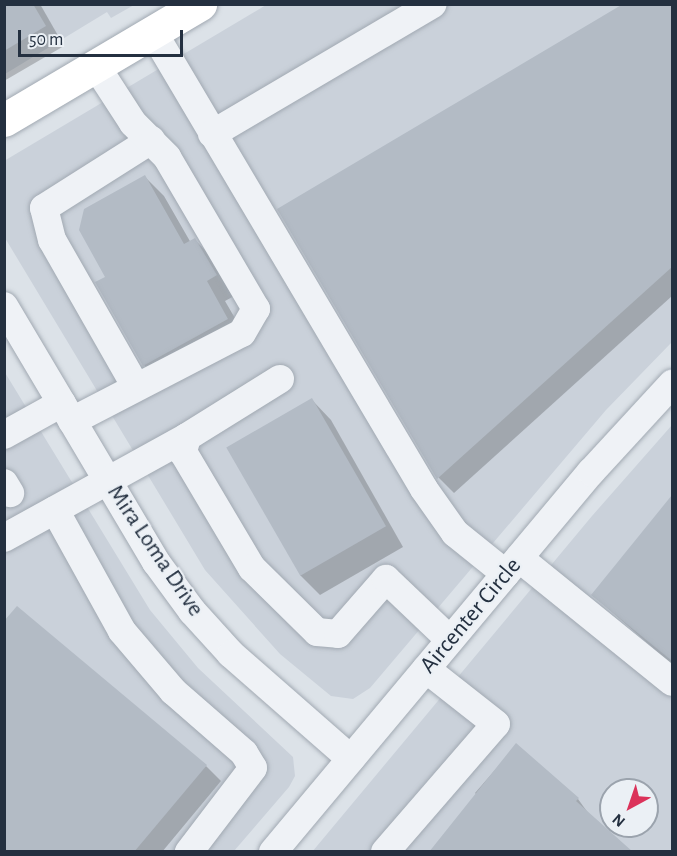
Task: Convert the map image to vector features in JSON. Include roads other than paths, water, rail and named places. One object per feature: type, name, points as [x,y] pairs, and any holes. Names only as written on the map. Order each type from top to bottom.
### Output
[{"type":"main road","points":[[4,120],[96,66],[160,20],[200,4]]},
{"type":"street","points":[[212,134],[433,4]]},
{"type":"street","points":[[160,20],[212,134],[424,489],[455,533],[512,566],[672,682]]},
{"type":"street","points":[[4,435],[136,387],[243,333],[256,309],[167,157],[151,141],[96,66]]},
{"type":"street","points":[[136,387],[52,240],[44,208],[151,141]]},
{"type":"street","name":"Mira Loma Drive","points":[[4,306],[108,480],[192,610],[239,662],[351,759]]},
{"type":"street","points":[[4,538],[187,437],[280,379]]},
{"type":"street","name":"Aircenter Circle","points":[[273,852],[512,566],[672,384]]},
{"type":"street","points":[[187,437],[183,452],[252,568],[317,632],[338,634],[386,579],[450,640]]},
{"type":"street","points":[[55,510],[122,631],[173,691],[244,753],[253,768],[189,852]]},
{"type":"street","points":[[385,852],[496,724],[426,669]]}]
